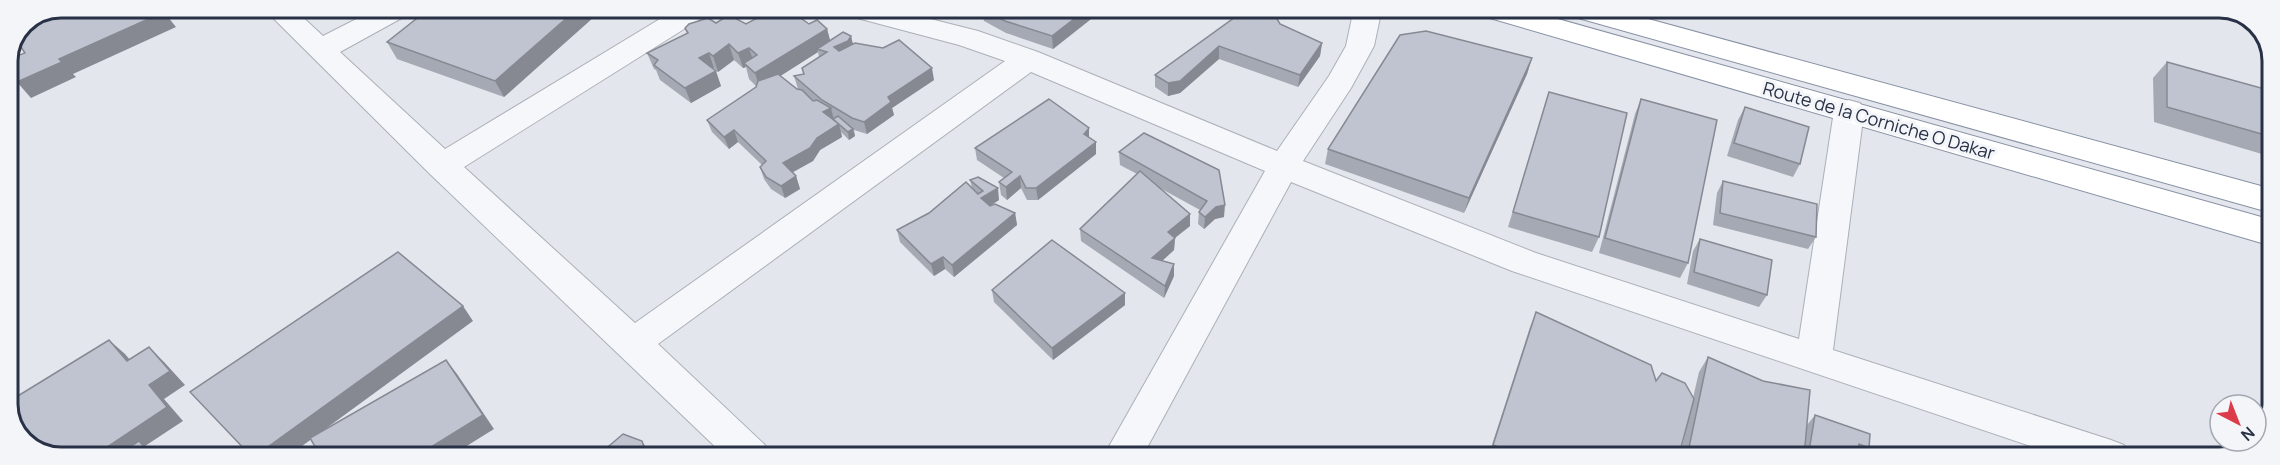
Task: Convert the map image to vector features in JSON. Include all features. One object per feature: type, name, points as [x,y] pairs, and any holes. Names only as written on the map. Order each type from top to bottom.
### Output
[{"type":"highway","name":"Route de la Corniche O Dakar","points":[[1521,18],[2262,230]]},
{"type":"highway","name":"Route de la Corniche O Dakar","points":[[1610,18],[2262,198]]},
{"type":"street","points":[[287,18],[441,166],[635,342],[742,447]]},
{"type":"street","points":[[320,50],[380,18]]},
{"type":"street","points":[[441,166],[682,18]]},
{"type":"street","points":[[891,18],[968,38],[1028,59],[1197,132],[1524,262],[2078,447]]},
{"type":"street","points":[[1128,447],[1284,165],[1341,81],[1360,46],[1366,18]]},
{"type":"street","points":[[635,342],[1028,59]]},
{"type":"street","points":[[1814,358],[1849,111]]},
{"type":"building","points":[[61,18],[151,18],[59,59],[62,62],[18,82],[19,55],[25,53],[20,46],[25,37],[44,21]]},
{"type":"building","points":[[417,18],[567,18],[495,81],[387,42]]},
{"type":"building","points":[[708,18],[716,23],[724,18],[735,18],[746,24],[757,18],[801,18],[809,24],[817,20],[827,29],[755,73],[744,63],[757,55],[749,48],[738,53],[729,44],[713,56],[709,53],[699,58],[716,71],[685,88],[654,65],[658,60],[647,53],[688,33],[685,28],[689,24]]},
{"type":"building","points":[[999,18],[1075,18],[1052,36]]},
{"type":"building","points":[[1234,18],[1276,18],[1280,24],[1322,43],[1300,75],[1219,46],[1180,81],[1168,83],[1155,75]]},
{"type":"building","points":[[1426,31],[1532,58],[1469,198],[1328,149],[1400,35]]},
{"type":"building","points":[[843,32],[851,36],[848,41],[834,47],[839,51],[855,43],[883,48],[899,40],[932,68],[888,97],[891,102],[864,122],[852,118],[822,100],[794,76],[804,74],[802,68],[827,52],[817,49]]},
{"type":"building","points":[[2167,62],[2262,88],[2262,134],[2167,107]]},
{"type":"building","points":[[778,74],[797,89],[802,90],[813,101],[817,100],[831,108],[823,112],[839,124],[817,138],[810,148],[783,163],[796,176],[781,186],[766,177],[760,167],[766,161],[734,130],[724,137],[707,120],[756,87],[758,81]]},
{"type":"building","points":[[1549,92],[1627,113],[1599,237],[1513,212]]},
{"type":"building","points":[[1049,99],[1089,128],[1084,134],[1096,142],[1036,188],[1026,188],[1020,176],[1006,187],[999,182],[1012,172],[975,148]]},
{"type":"building","points":[[1641,99],[1717,120],[1688,263],[1605,238]]},
{"type":"building","points":[[1745,107],[1809,127],[1800,164],[1734,143]]},
{"type":"building","points":[[838,116],[853,129],[848,132],[833,119]]},
{"type":"building","points":[[1144,133],[1219,170],[1225,205],[1216,207],[1205,217],[1199,212],[1207,201],[1119,152]]},
{"type":"building","points":[[1140,171],[1190,214],[1168,232],[1175,238],[1152,258],[1174,264],[1165,286],[1080,229]]},
{"type":"building","points":[[978,177],[998,188],[981,198],[990,206],[995,204],[1015,213],[952,265],[943,257],[931,264],[897,230],[929,213],[966,182],[978,194],[983,191],[970,180]]},
{"type":"building","points":[[1723,181],[1817,204],[1816,237],[1720,213]]},
{"type":"building","points":[[1700,239],[1772,260],[1767,295],[1694,272]]},
{"type":"building","points":[[1052,240],[1125,293],[1052,348],[992,290]]},
{"type":"building","points":[[398,252],[463,306],[268,447],[242,447],[190,392]]},
{"type":"building","points":[[1536,312],[1651,365],[1656,381],[1662,373],[1685,383],[1694,399],[1681,447],[1498,447],[1493,445]]},
{"type":"building","points":[[109,340],[127,361],[149,347],[170,371],[149,385],[167,407],[107,447],[61,447],[44,444],[29,432],[21,421],[18,396]]},
{"type":"building","points":[[1708,357],[1763,381],[1810,390],[1805,447],[1689,447]]},
{"type":"building","points":[[446,360],[483,415],[431,447],[315,447],[310,438]]},
{"type":"building","points":[[1815,415],[1870,434],[1869,447],[1859,444],[1859,447],[1810,447]]},
{"type":"building","points":[[623,434],[642,441],[644,447],[608,447]]},
{"type":"building","points":[[139,441],[144,447],[130,447]]}]
